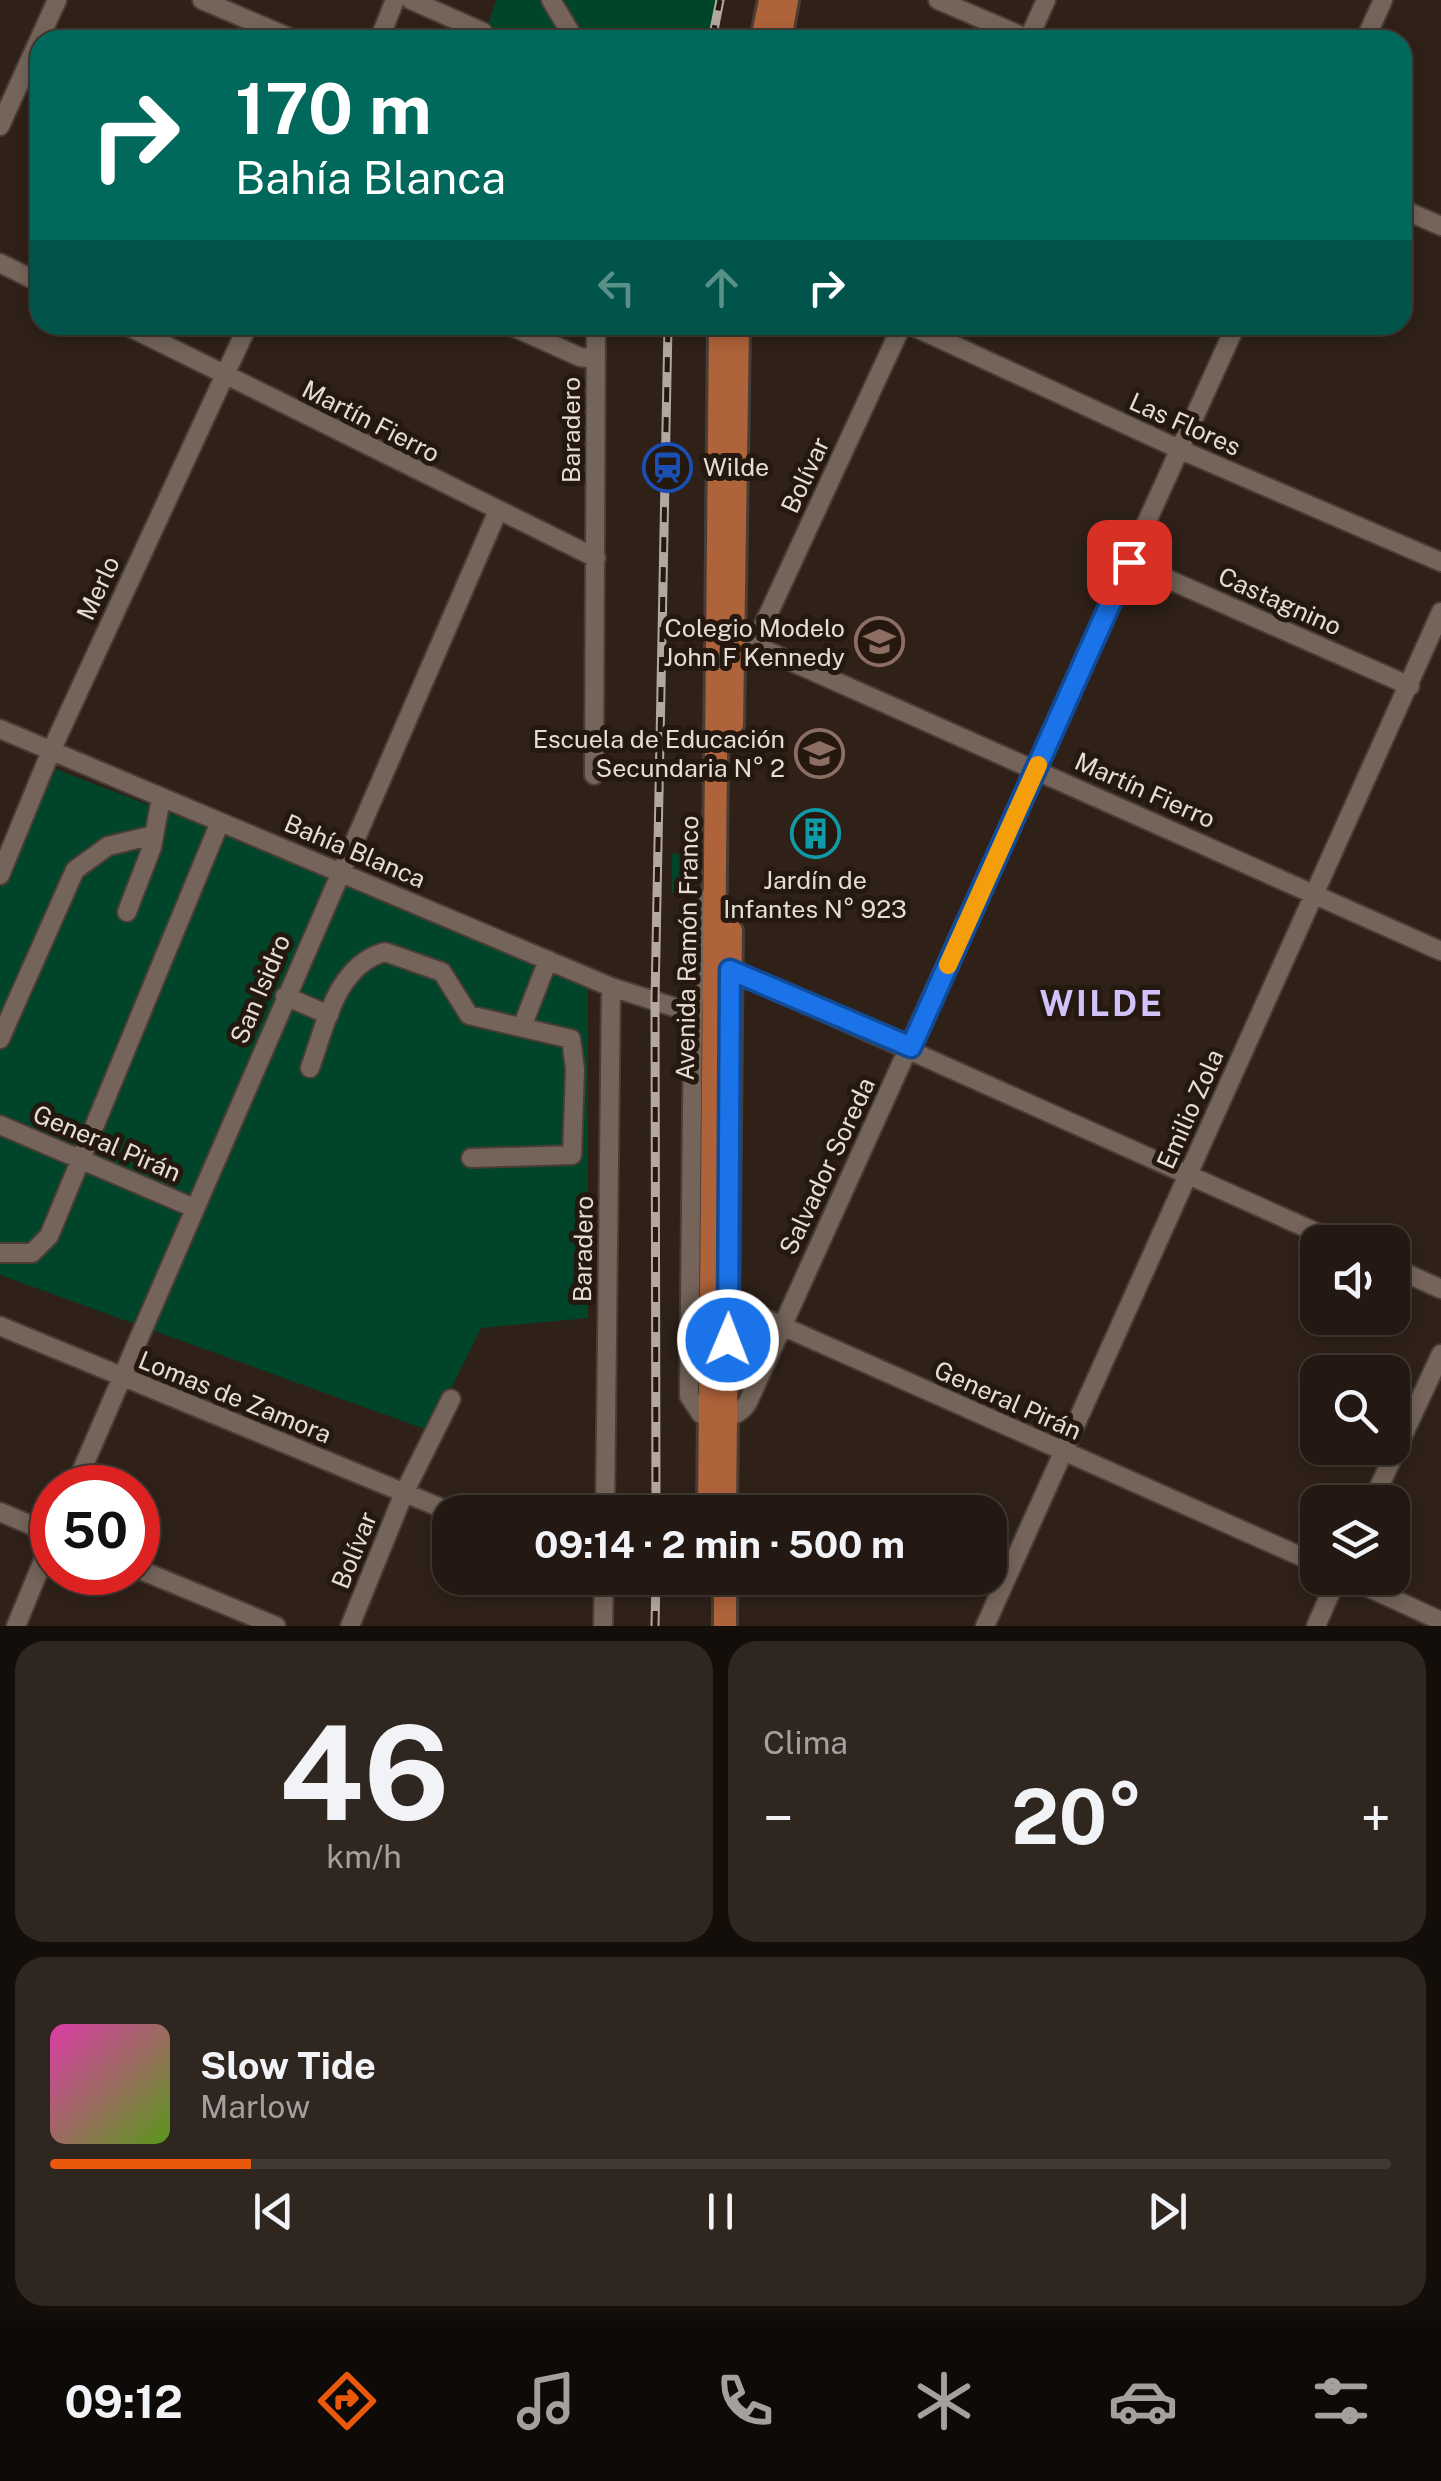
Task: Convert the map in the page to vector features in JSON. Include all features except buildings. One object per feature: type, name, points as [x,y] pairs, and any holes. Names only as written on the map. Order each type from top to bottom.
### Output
[{"type":"main road","points":[[764,30],[770,0]]},
{"type":"main road","points":[[782,30],[787,0]]},
{"type":"main road","name":"Avenida Ramón Franco","points":[[720,335],[734,639],[716,885],[718,1417],[724,1495]]},
{"type":"main road","name":"Avenida Ramón Franco","points":[[719,1298],[730,970],[738,335]]},
{"type":"main road","name":"Avenida Ramón Franco","points":[[711,1495],[718,1417]]},
{"type":"main road","points":[[709,1595],[710,1626]]},
{"type":"main road","points":[[725,1595],[725,1626]]},
{"type":"street","points":[[44,30],[58,0]]},
{"type":"street","points":[[202,0],[271,30]]},
{"type":"street","points":[[382,30],[395,0]]},
{"type":"street","points":[[411,0],[478,30]]},
{"type":"street","points":[[551,0],[568,30]]},
{"type":"street","points":[[938,0],[1007,30]]},
{"type":"street","points":[[1034,30],[1046,0]]},
{"type":"street","points":[[1369,30],[1383,0]]},
{"type":"street","points":[[0,126],[30,61]]},
{"type":"street","points":[[1412,214],[1441,226]]},
{"type":"street","points":[[0,263],[30,278]]},
{"type":"street","name":"Martín Fierro","points":[[145,335],[497,513],[596,558]]},
{"type":"street","name":"Merlo","points":[[0,876],[51,751],[243,335]]},
{"type":"street","points":[[532,335],[596,359]]},
{"type":"street","name":"Baradero","points":[[594,776],[596,335]]},
{"type":"street","name":"Bolívar","points":[[734,639],[897,335]]},
{"type":"street","name":"Las Flores","points":[[932,335],[1181,450],[1441,562]]},
{"type":"street","name":"Salvador Soreda","points":[[718,1417],[743,1410],[748,1402],[1232,335]]},
{"type":"street","name":"San Isidro","points":[[84,1465],[338,870],[497,513]]},
{"type":"street","name":"Castagnino","points":[[1129,562],[1410,686]]},
{"type":"street","name":"Emilio Zola","points":[[985,1626],[1441,612]]},
{"type":"street","name":"Martín Fierro","points":[[734,639],[1441,951]]},
{"type":"street","name":"Bahía Blanca","points":[[0,729],[611,987],[693,1013]]},
{"type":"street","points":[[127,912],[154,835],[162,798]]},
{"type":"street","points":[[0,1253],[22,1255],[43,1245],[220,822]]},
{"type":"street","points":[[0,1039],[75,870],[108,846],[154,835]]},
{"type":"street","points":[[716,885],[699,920],[693,1013],[689,1396],[695,1410],[718,1417]]},
{"type":"street","points":[[310,1068],[349,975],[366,959],[385,952],[442,972],[469,1016],[566,1036],[574,1046],[572,1155],[470,1158]]},
{"type":"street","points":[[522,1027],[548,960]]},
{"type":"street","points":[[730,970],[911,1047],[1300,1225]]},
{"type":"street","name":"Baradero","points":[[604,1495],[611,987]]},
{"type":"street","points":[[285,996],[329,1015]]},
{"type":"street","name":"General Pirán","points":[[0,1124],[194,1208]]},
{"type":"street","points":[[692,1267],[719,1298]]},
{"type":"street","points":[[1410,1275],[1441,1289]]},
{"type":"street","name":"General Pirán","points":[[719,1298],[1300,1556]]},
{"type":"street","name":"Lomas de Zamora","points":[[0,1326],[432,1504]]},
{"type":"street","points":[[1380,1485],[1441,1354]]},
{"type":"street","name":"Bolívar","points":[[350,1626],[404,1493],[451,1399]]},
{"type":"street","points":[[0,1512],[30,1526]]},
{"type":"street","points":[[160,1578],[276,1626]]},
{"type":"street","points":[[16,1626],[30,1591]]},
{"type":"street","points":[[603,1626],[604,1595]]},
{"type":"street","points":[[1316,1626],[1330,1595]]},
{"type":"street","points":[[1385,1595],[1441,1621]]},
{"type":"green space","points":[[496,0],[718,0],[714,30],[487,30]]},
{"type":"green space","points":[[43,764],[588,975],[588,1318],[481,1328],[430,1431],[0,1275],[0,869]]},
{"type":"green space","points":[[693,853],[694,892],[672,893],[672,854]]},
{"type":"railway","points":[[714,30],[720,0]]},
{"type":"railway","points":[[656,1495],[655,1000],[668,335]]},
{"type":"railway","points":[[655,1626],[656,1595]]},
{"type":"slow traffic","points":[[948,965],[1038,765]]},
{"type":"place","name":"Wilde","points":[[668,467]]},
{"type":"place","name":"Colegio Modelo John F Kennedy","points":[[880,642]]},
{"type":"place","name":"Escuela de Educación Secundaria N° 2","points":[[820,753]]},
{"type":"place","name":"Jardín de Infantes N° 923","points":[[815,834]]},
{"type":"district","name":"WILDE","points":[[1102,1004]]},
{"type":"route","points":[[728,1340],[730,970],[911,1047],[1129,562]]}]
